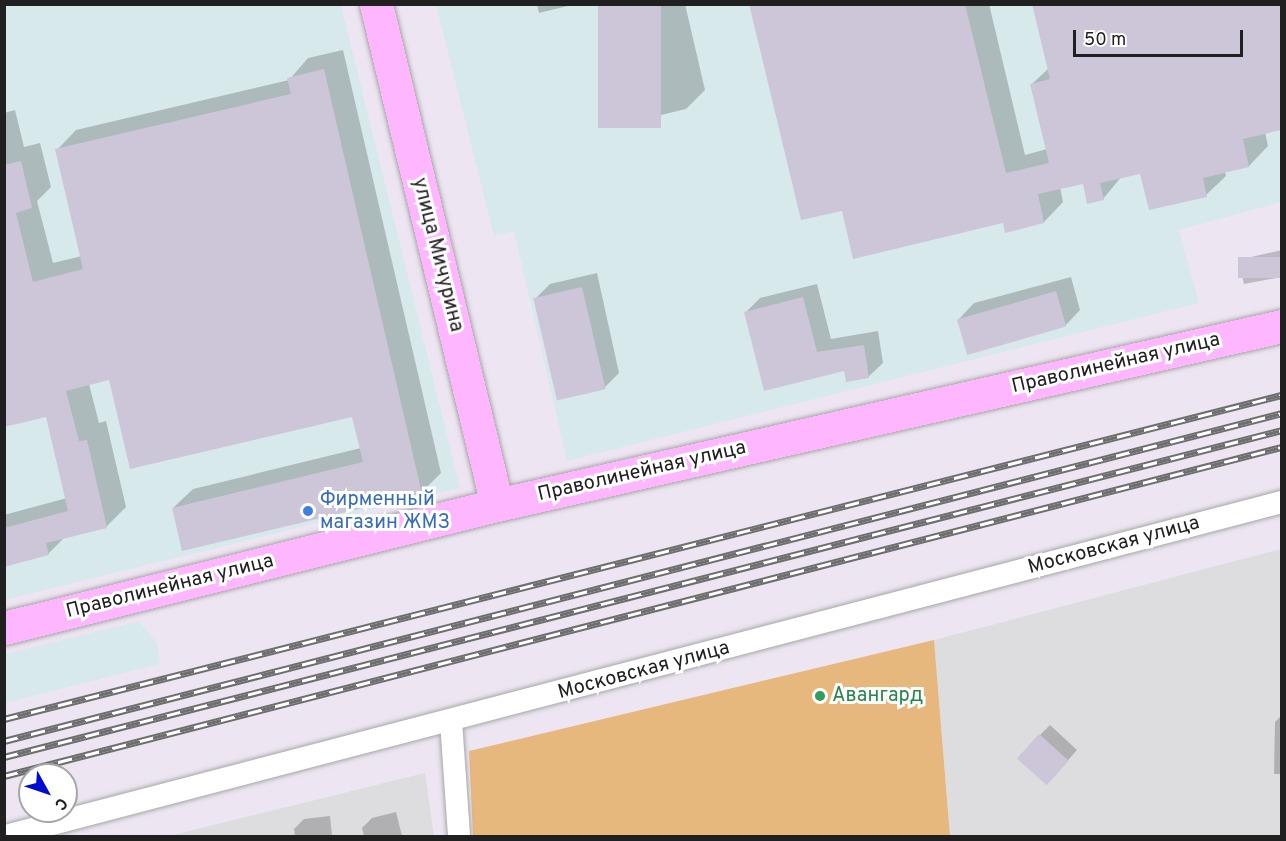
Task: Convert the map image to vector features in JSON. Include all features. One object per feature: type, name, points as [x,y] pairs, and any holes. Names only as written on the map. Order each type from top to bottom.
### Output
[{"type":"main road","name":"улица Мичурина","points":[[376,4],[497,505]]},
{"type":"main road","name":"Праволинейная улица","points":[[4,628],[497,505],[1281,326]]},
{"type":"street","name":"Московская улица","points":[[6,837],[451,722],[1281,502]]},
{"type":"street","points":[[451,722],[459,837]]},
{"type":"shaded area","points":[[14,4],[341,5],[460,488],[5,600],[4,7]]},
{"type":"shaded area","points":[[436,5],[1281,5],[1281,202],[1179,230],[1199,303],[567,461],[514,231],[494,236]]},
{"type":"shaded area","points":[[1281,549],[1281,836],[950,836],[934,640]]},
{"type":"shaded area","points":[[139,621],[157,643],[160,664],[5,703],[5,654]]},
{"type":"shaded area","name":"Авангард","points":[[934,640],[950,836],[473,836],[469,751]]},
{"type":"shaded area","points":[[425,773],[434,836],[169,836]]},
{"type":"building","points":[[598,4],[661,4],[661,128],[598,128]]},
{"type":"building","points":[[749,4],[965,4],[1006,173],[1049,163],[1030,84],[1050,79],[1032,4],[1281,4],[1281,130],[1243,139],[1249,167],[1203,178],[1207,197],[1149,210],[1140,174],[1100,183],[1104,200],[1087,204],[1083,184],[1038,194],[1044,223],[1005,233],[1003,223],[853,259],[842,211],[801,220]]},
{"type":"building","points":[[324,69],[422,494],[182,551],[172,508],[363,462],[352,417],[130,469],[109,380],[66,391],[79,441],[87,440],[107,528],[46,543],[49,555],[4,567],[4,528],[68,511],[46,417],[4,427],[4,165],[21,161],[32,208],[16,213],[33,282],[83,269],[55,149],[291,94],[287,78]]},
{"type":"building","points":[[1238,257],[1281,257],[1281,278],[1238,278]]},
{"type":"building","points":[[582,287],[606,389],[557,401],[533,298]]},
{"type":"building","points":[[1056,291],[1066,327],[967,355],[957,319]]},
{"type":"building","points":[[803,297],[817,352],[864,345],[869,378],[846,382],[844,371],[764,391],[744,312]]},
{"type":"building","points":[[1039,734],[1069,761],[1047,785],[1017,759]]},
{"type":"railway","points":[[4,719],[1282,395]]},
{"type":"railway","points":[[4,741],[1282,413]]},
{"type":"railway","points":[[4,757],[1282,430]]},
{"type":"railway","points":[[4,776],[1282,447]]},
{"type":"place","name":"Фирменный магазин ЖМЗ","points":[[308,511]]},
{"type":"place","name":"Авангард","points":[[820,696]]}]
